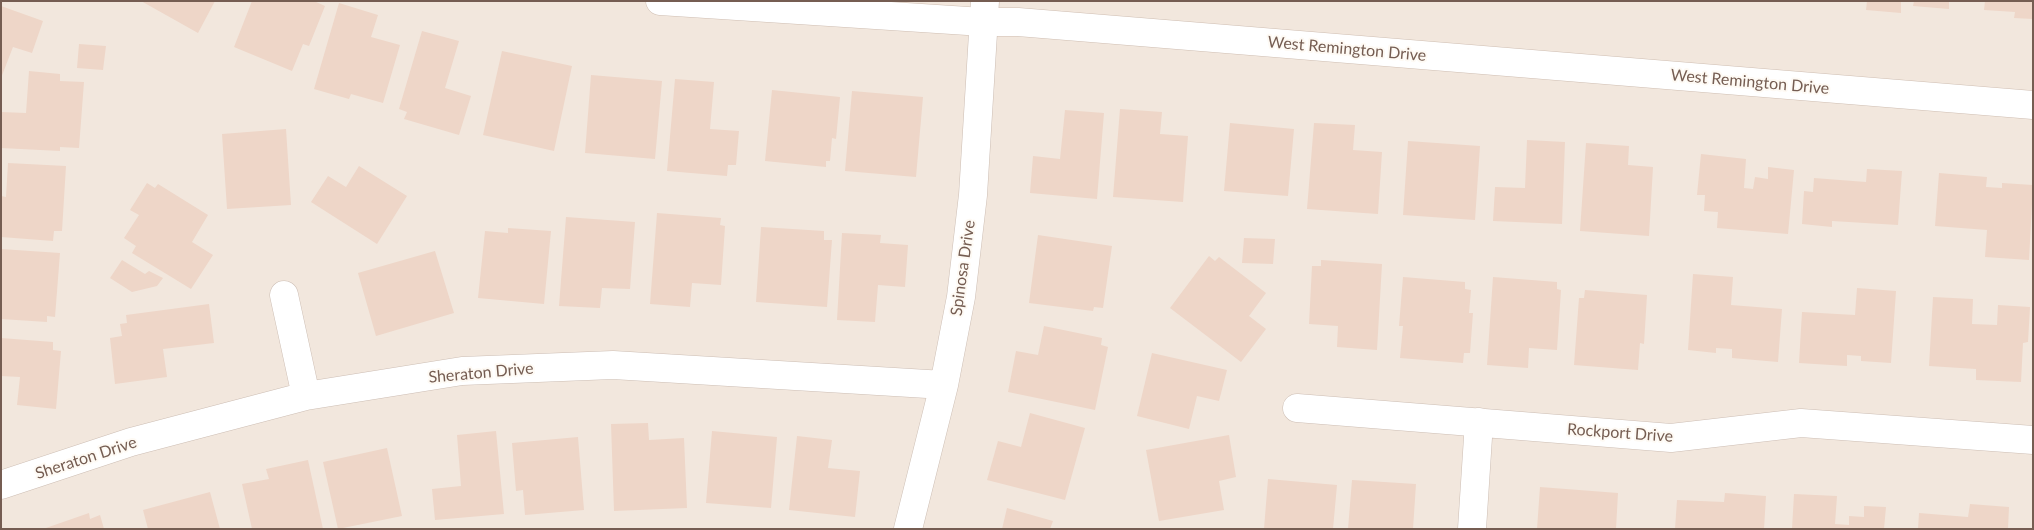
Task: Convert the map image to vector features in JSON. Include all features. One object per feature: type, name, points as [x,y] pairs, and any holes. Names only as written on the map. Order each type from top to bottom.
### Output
[{"type":"street","name":"West Remington Drive","points":[[660,1],[984,11],[1018,22],[2033,105]]},
{"type":"street","name":"Spinosa Drive","points":[[908,529],[944,385],[961,297],[973,195],[984,11]]},
{"type":"street","points":[[284,295],[306,396]]},
{"type":"street","name":"Sheraton Drive","points":[[1,485],[131,442],[306,396],[462,371],[613,365],[944,385]]},
{"type":"street","name":"Rockport Drive","points":[[1297,408],[1671,438],[1801,423],[2033,440]]},
{"type":"street","points":[[1472,529],[1479,422]]},
{"type":"shaded area","points":[[1,1],[2033,1],[2033,529],[1,529]]},
{"type":"building","points":[[141,1],[215,1],[198,33]]},
{"type":"building","points":[[252,1],[314,1],[325,6],[309,46],[303,44],[292,71],[234,47]]},
{"type":"building","points":[[1867,1],[1901,1],[1901,13],[1866,10]]},
{"type":"building","points":[[1914,1],[1949,1],[1949,9],[1913,6]]},
{"type":"building","points":[[1985,1],[2033,1],[2033,19],[2014,18],[2015,12],[1984,10]]},
{"type":"building","points":[[339,3],[378,15],[371,37],[400,45],[383,103],[351,94],[349,99],[314,89]]},
{"type":"building","points":[[1,6],[43,21],[32,53],[13,47],[1,78]]},
{"type":"building","points":[[422,31],[459,41],[445,88],[471,96],[459,135],[404,119],[407,112],[399,109]]},
{"type":"building","points":[[79,44],[106,46],[103,70],[77,68]]},
{"type":"building","points":[[502,51],[572,66],[554,151],[483,135]]},
{"type":"building","points":[[29,71],[60,74],[60,81],[84,82],[79,148],[60,147],[60,151],[1,148],[1,112],[26,113]]},
{"type":"building","points":[[591,75],[662,81],[655,159],[585,153]]},
{"type":"building","points":[[675,79],[714,82],[710,129],[739,131],[736,165],[728,165],[727,176],[667,171]]},
{"type":"building","points":[[772,90],[840,97],[836,139],[832,138],[830,161],[826,161],[826,167],[765,161]]},
{"type":"building","points":[[852,91],[923,97],[916,177],[845,171]]},
{"type":"building","points":[[1120,109],[1162,112],[1160,134],[1188,136],[1183,202],[1113,197]]},
{"type":"building","points":[[1065,110],[1104,113],[1097,199],[1030,193],[1033,156],[1060,159]]},
{"type":"building","points":[[1230,123],[1294,129],[1288,196],[1224,191]]},
{"type":"building","points":[[1314,123],[1355,125],[1353,150],[1382,152],[1378,214],[1307,209]]},
{"type":"building","points":[[286,129],[291,205],[227,209],[222,134]]},
{"type":"building","points":[[1527,140],[1565,142],[1562,224],[1493,221],[1495,187],[1525,188]]},
{"type":"building","points":[[1408,141],[1480,146],[1475,220],[1403,215]]},
{"type":"building","points":[[1586,143],[1629,146],[1628,165],[1653,167],[1649,236],[1580,231]]},
{"type":"building","points":[[1701,154],[1746,159],[1744,188],[1753,189],[1755,177],[1768,179],[1768,167],[1794,170],[1788,234],[1717,228],[1718,212],[1704,211],[1705,195],[1697,195]]},
{"type":"building","points":[[8,163],[66,166],[62,231],[54,231],[53,241],[1,237],[1,196],[6,197]]},
{"type":"building","points":[[359,166],[407,196],[377,244],[311,202],[328,176],[346,187]]},
{"type":"building","points":[[1867,169],[1902,171],[1898,225],[1832,221],[1832,227],[1802,224],[1804,191],[1813,192],[1814,178],[1866,182]]},
{"type":"building","points":[[1939,173],[1987,177],[1986,187],[2002,188],[2002,183],[2033,185],[2029,260],[1985,257],[1987,230],[1935,226]]},
{"type":"building","points":[[147,183],[155,188],[158,184],[208,215],[192,242],[213,255],[191,289],[132,253],[136,246],[124,238],[139,215],[130,210]]},
{"type":"building","points":[[657,213],[721,218],[720,225],[725,226],[721,285],[692,283],[690,307],[650,304]]},
{"type":"building","points":[[566,217],[635,222],[630,289],[602,288],[600,308],[559,306]]},
{"type":"building","points":[[761,227],[824,231],[824,240],[832,240],[827,307],[756,302]]},
{"type":"building","points":[[508,228],[551,231],[544,304],[478,298],[485,231],[508,233]]},
{"type":"building","points":[[842,233],[881,235],[880,243],[908,245],[905,287],[878,285],[875,322],[837,320]]},
{"type":"building","points":[[1038,235],[1112,246],[1103,308],[1094,307],[1093,311],[1029,303]]},
{"type":"building","points":[[1244,238],[1275,239],[1273,264],[1242,263]]},
{"type":"building","points":[[1,249],[60,253],[55,317],[47,316],[47,322],[1,319]]},
{"type":"building","points":[[435,251],[454,313],[376,336],[358,273]]},
{"type":"building","points":[[1209,256],[1215,261],[1219,257],[1266,293],[1249,316],[1266,329],[1241,362],[1170,308]]},
{"type":"building","points":[[122,260],[145,274],[149,271],[163,278],[157,286],[132,292],[110,278]]},
{"type":"building","points":[[1321,260],[1382,264],[1377,350],[1337,347],[1338,326],[1309,324],[1312,266],[1321,266]]},
{"type":"building","points":[[1693,274],[1733,277],[1731,305],[1782,309],[1778,362],[1732,358],[1732,349],[1716,348],[1716,353],[1688,350]]},
{"type":"building","points":[[1403,277],[1465,282],[1465,289],[1471,290],[1469,313],[1473,313],[1470,353],[1464,353],[1463,363],[1400,358],[1403,326],[1399,326]]},
{"type":"building","points":[[1493,277],[1557,282],[1557,289],[1561,290],[1557,350],[1529,348],[1528,368],[1487,365]]},
{"type":"building","points":[[1857,288],[1896,291],[1891,363],[1861,361],[1861,356],[1847,355],[1847,366],[1799,363],[1802,312],[1855,315]]},
{"type":"building","points":[[1585,290],[1647,295],[1644,344],[1640,343],[1638,370],[1574,365],[1579,298],[1584,298]]},
{"type":"building","points":[[1933,297],[1973,299],[1972,324],[1997,325],[1998,305],[2030,307],[2028,342],[2023,343],[2021,382],[1976,380],[1976,369],[1929,366]]},
{"type":"building","points":[[209,304],[214,343],[163,349],[167,377],[115,384],[110,338],[122,336],[120,324],[127,323],[126,315]]},
{"type":"building","points":[[1044,326],[1102,338],[1101,345],[1108,347],[1095,410],[1008,392],[1016,351],[1038,355]]},
{"type":"building","points":[[1,338],[53,342],[53,350],[61,351],[56,409],[17,405],[20,377],[1,376]]},
{"type":"building","points":[[1152,353],[1227,370],[1219,401],[1197,396],[1189,429],[1137,416]]},
{"type":"building","points":[[1030,413],[1085,428],[1065,500],[987,480],[998,441],[1021,447]]},
{"type":"building","points":[[648,423],[649,440],[684,438],[687,508],[614,511],[611,424]]},
{"type":"building","points":[[496,431],[504,514],[435,520],[432,489],[461,486],[457,435]]},
{"type":"building","points":[[712,431],[777,437],[771,508],[706,503]]},
{"type":"building","points":[[1229,435],[1236,477],[1219,481],[1224,510],[1159,521],[1146,450]]},
{"type":"building","points":[[797,436],[832,440],[828,468],[860,471],[855,517],[789,510]]},
{"type":"building","points":[[578,437],[584,510],[525,515],[523,490],[516,491],[512,443]]},
{"type":"building","points":[[387,448],[402,516],[338,529],[323,462]]},
{"type":"building","points":[[308,460],[323,529],[252,529],[242,484],[269,479],[266,469]]},
{"type":"building","points":[[1268,479],[1337,485],[1333,529],[1264,529]]},
{"type":"building","points":[[1352,480],[1416,484],[1413,529],[1348,529]]},
{"type":"building","points":[[1540,487],[1618,493],[1616,529],[1537,529]]},
{"type":"building","points":[[210,492],[220,529],[148,529],[143,510]]},
{"type":"building","points":[[1725,493],[1766,496],[1764,529],[1675,529],[1677,500],[1724,502]]},
{"type":"building","points":[[1794,494],[1837,496],[1835,524],[1849,525],[1849,516],[1864,517],[1864,506],[1886,507],[1884,529],[1792,529]]},
{"type":"building","points":[[1970,504],[2009,507],[2008,529],[1918,529],[1919,513],[1968,517]]},
{"type":"building","points":[[1007,508],[1053,521],[1050,529],[1002,529]]},
{"type":"building","points":[[89,513],[90,519],[100,515],[104,529],[43,529]]}]
